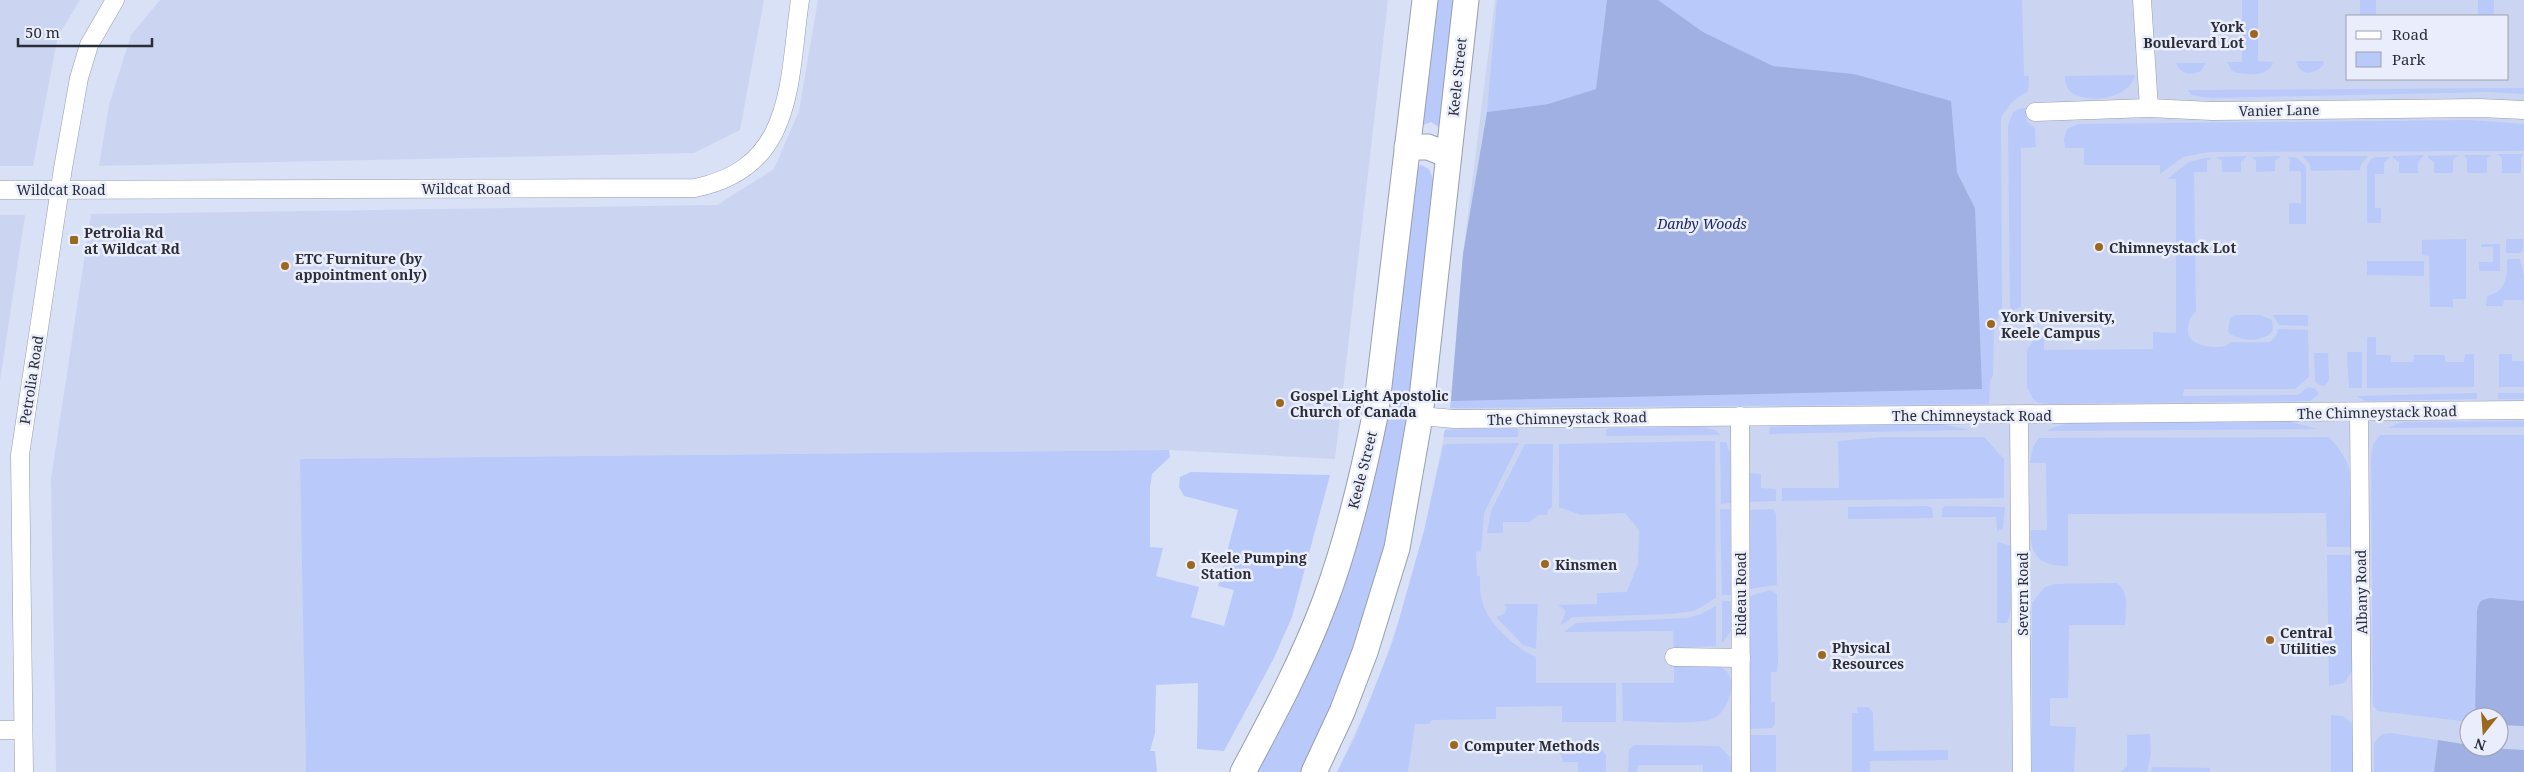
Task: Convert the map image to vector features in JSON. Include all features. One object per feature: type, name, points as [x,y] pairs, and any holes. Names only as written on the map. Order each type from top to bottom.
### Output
[{"type":"main road","name":"Keele Street","points":[[1244,772],[1295,670],[1325,601],[1363,470],[1376,411],[1425,0]]},
{"type":"main road","name":"Keele Street","points":[[1314,772],[1342,712],[1385,591],[1397,548],[1420,416],[1466,0]]},
{"type":"main road","points":[[1407,147],[1428,147],[1448,155]]},
{"type":"street","name":"Petrolia Road","points":[[24,772],[20,455],[60,190],[84,60],[96,28],[114,0]]},
{"type":"street","name":"Wildcat Road","points":[[0,190],[695,188],[717,184],[740,173],[757,159],[771,141],[780,121],[800,0]]},
{"type":"street","points":[[2142,0],[2149,108]]},
{"type":"street","name":"Vanier Lane","points":[[2035,112],[2149,108],[2212,111],[2480,108],[2524,110]]},
{"type":"street","name":"The Chimneystack Road","points":[[1420,416],[1454,420],[2524,410]]},
{"type":"street","name":"Albany Road","points":[[2359,412],[2362,772]]},
{"type":"street","name":"Rideau Road","points":[[1740,416],[1741,772]]},
{"type":"street","name":"Severn Road","points":[[2019,416],[2022,772]]},
{"type":"street","points":[[1674,657],[1741,658]]},
{"type":"street","points":[[0,730],[23,730]]},
{"type":"shaded area","points":[[0,0],[80,0],[58,36],[33,166],[0,166]]},
{"type":"shaded area","points":[[160,0],[764,0],[740,130],[694,153],[99,166],[109,105],[131,35]]},
{"type":"shaded area","points":[[818,0],[1388,0],[1335,459],[1169,450],[301,459],[306,772],[56,772],[51,479],[91,214],[717,205],[774,169],[799,111]]},
{"type":"shaded area","name":"York University, Keele Campus","points":[[1495,0],[2524,0],[2524,772],[1337,772],[1374,692],[1401,614],[1424,531],[1450,408],[1463,254]]},
{"type":"shaded area","points":[[0,215],[25,215],[0,381]]},
{"type":"green space","points":[[1435,0],[1456,0],[1440,128],[1431,122],[1420,126]]},
{"type":"green space","points":[[1497,0],[1607,0],[1596,89],[1548,104],[1487,112]]},
{"type":"green space","name":"Danby Woods","points":[[1607,0],[1658,0],[1703,32],[1773,66],[1854,74],[1951,101],[1957,172],[1975,208],[1982,389],[1451,401],[1463,254],[1487,112],[1548,104],[1596,89]]},
{"type":"green space","points":[[1658,0],[2022,0],[2024,76],[2029,76],[2028,91],[2012,102],[2001,117],[2002,309],[1994,325],[1993,376],[1990,381],[1989,404],[1450,408],[1451,401],[1975,208],[1957,172],[1950,101],[1854,74],[1773,66],[1703,32]]},
{"type":"green space","points":[[2242,0],[2258,0],[2258,61],[2273,62],[2271,67],[2263,73],[2237,73],[2232,71],[2227,62],[2242,62]]},
{"type":"green space","points":[[2360,0],[2376,0],[2376,15],[2360,15]]},
{"type":"green space","points":[[2478,0],[2494,0],[2494,15],[2478,15]]},
{"type":"green space","points":[[2296,61],[2323,61],[2324,64],[2320,68],[2308,73],[2301,70]]},
{"type":"green space","points":[[2176,63],[2206,63],[2201,71],[2190,74],[2180,70]]},
{"type":"green space","points":[[2135,75],[2131,84],[2123,91],[2113,96],[2091,99],[2072,93],[2067,87],[2065,80],[2065,76]]},
{"type":"green space","points":[[2524,88],[2524,94],[2489,92],[2211,98],[2191,95],[2188,90]]},
{"type":"green space","points":[[2027,108],[2026,121],[2035,128],[2036,147],[2021,148],[2021,307],[2013,310],[2010,307],[2008,126],[2013,112]]},
{"type":"green space","points":[[2470,120],[2524,124],[2524,151],[2209,152],[2183,157],[2160,174],[2160,165],[2084,165],[2084,148],[2065,148],[2064,139],[2067,129],[2078,124]]},
{"type":"green space","points":[[2497,154],[2524,154],[2521,158],[2521,173],[2502,173],[2502,158]]},
{"type":"green space","points":[[2424,155],[2418,162],[2418,173],[2399,173],[2399,162],[2393,158],[2393,156]]},
{"type":"green space","points":[[2458,155],[2453,160],[2453,173],[2434,173],[2434,162],[2428,158],[2428,156]]},
{"type":"green space","points":[[2464,155],[2492,155],[2487,158],[2487,173],[2467,173],[2467,159]]},
{"type":"green space","points":[[2247,156],[2241,162],[2241,172],[2222,172],[2222,161],[2216,157]]},
{"type":"green space","points":[[2281,156],[2275,161],[2275,171],[2256,172],[2256,161],[2251,157]]},
{"type":"green space","points":[[2302,156],[2368,156],[2361,165],[2360,170],[2311,171],[2310,164]]},
{"type":"green space","points":[[2287,157],[2296,157],[2306,167],[2306,224],[2289,224],[2289,203],[2301,203],[2301,171],[2289,171],[2290,160]]},
{"type":"green space","points":[[2390,157],[2384,163],[2384,174],[2375,174],[2375,208],[2381,208],[2381,223],[2367,223],[2367,166],[2371,159]]},
{"type":"green space","points":[[2212,158],[2207,161],[2207,172],[2194,172],[2196,311],[2189,323],[2189,337],[2197,343],[2209,347],[2220,347],[2233,342],[2270,342],[2276,336],[2278,329],[2308,330],[2309,377],[2295,389],[2184,389],[2183,396],[2298,395],[2308,387],[2316,389],[2319,394],[2310,401],[2050,404],[2039,403],[2033,399],[2027,387],[2027,350],[2038,334],[2044,333],[2044,350],[2153,349],[2153,332],[2176,333],[2176,179],[2167,179],[2189,162]]},
{"type":"green space","points":[[1421,165],[1429,169],[1434,181],[1414,372],[1401,466],[1375,587],[1348,668],[1302,772],[1255,772],[1325,627],[1417,167]]},
{"type":"green space","points":[[2466,239],[2466,299],[2453,299],[2453,307],[2430,307],[2429,256],[2422,255],[2422,240]]},
{"type":"green space","points":[[2506,239],[2523,239],[2523,251],[2520,253],[2506,253]]},
{"type":"green space","points":[[2481,244],[2500,244],[2500,271],[2479,271],[2479,262],[2493,262],[2493,247],[2481,247]]},
{"type":"green space","points":[[2507,259],[2520,259],[2524,276],[2524,306],[2523,300],[2504,300],[2503,306],[2486,306],[2487,296],[2499,291],[2504,283],[2507,272]]},
{"type":"green space","points":[[2367,261],[2424,261],[2424,276],[2367,275]]},
{"type":"green space","points":[[2235,315],[2260,315],[2272,320],[2273,330],[2258,339],[2239,338],[2228,332],[2230,318]]},
{"type":"green space","points":[[2273,315],[2308,315],[2308,326],[2279,325]]},
{"type":"green space","points":[[2367,337],[2376,337],[2376,355],[2391,355],[2391,362],[2413,362],[2414,355],[2445,355],[2445,362],[2464,362],[2465,354],[2474,354],[2474,387],[2367,388]]},
{"type":"green space","points":[[2347,352],[2362,352],[2362,388],[2349,388]]},
{"type":"green space","points":[[2314,353],[2328,353],[2329,380],[2325,386],[2319,385],[2315,381]]},
{"type":"green space","points":[[2499,354],[2512,354],[2512,361],[2524,361],[2524,387],[2499,387]]},
{"type":"green space","points":[[2477,393],[2477,399],[2365,401],[2356,396]]},
{"type":"green space","points":[[2498,393],[2524,393],[2524,399],[2498,399]]},
{"type":"green space","points":[[2288,421],[2317,429],[2047,431],[2070,423]]},
{"type":"green space","points":[[2524,421],[2524,427],[2388,428],[2402,422]]},
{"type":"green space","points":[[1942,424],[1970,430],[1769,434],[1770,427]]},
{"type":"green space","points":[[1703,427],[1715,430],[1721,435],[1606,436],[1606,430],[1610,428]]},
{"type":"green space","points":[[1518,429],[1518,437],[1443,437],[1445,430]]},
{"type":"green space","points":[[2380,435],[2524,435],[2524,601],[2490,598],[2477,611],[2476,707],[2459,707],[2459,721],[2378,711],[2373,706],[2371,458],[2373,445]]},
{"type":"green space","points":[[1882,437],[1984,437],[2004,459],[2004,498],[1782,501],[1782,488],[1839,488],[1838,441]]},
{"type":"green space","points":[[2329,437],[2343,454],[2351,475],[2352,547],[2327,547],[2326,513],[2068,514],[2068,566],[2044,562],[2032,547],[2031,530],[2047,530],[2046,463],[2030,463],[2033,447],[2039,438]]},
{"type":"green space","points":[[1715,441],[1716,598],[1694,611],[1670,614],[1573,617],[1560,626],[1566,611],[1558,605],[1597,604],[1597,593],[1627,592],[1638,564],[1639,530],[1625,513],[1581,515],[1559,507],[1559,444]]},
{"type":"green space","points":[[1720,442],[1726,442],[1730,453],[1731,503],[1721,504]]},
{"type":"green space","points":[[1519,443],[1484,513],[1481,551],[1476,552],[1477,576],[1480,576],[1480,592],[1483,603],[1488,615],[1505,636],[1536,657],[1536,683],[1616,683],[1616,722],[1562,722],[1562,706],[1496,707],[1496,719],[1432,720],[1429,724],[1415,724],[1408,772],[1337,772],[1355,737],[1393,641],[1424,531],[1443,446],[1447,444]]},
{"type":"green space","points":[[1525,444],[1553,444],[1552,507],[1548,510],[1547,515],[1538,515],[1530,522],[1503,522],[1503,533],[1487,533],[1491,511]]},
{"type":"green space","points":[[1169,450],[1170,457],[1152,474],[1150,488],[1150,547],[1163,548],[1156,576],[1199,587],[1191,617],[1224,626],[1234,590],[1218,586],[1238,510],[1184,496],[1179,487],[1180,477],[1191,472],[1330,475],[1292,617],[1273,660],[1224,751],[1197,749],[1198,683],[1156,685],[1155,733],[1150,751],[1155,751],[1157,772],[306,772],[300,459]]},
{"type":"green space","points":[[1749,473],[1761,474],[1761,488],[1776,489],[1776,501],[1749,502]]},
{"type":"green space","points":[[1927,506],[1932,508],[1933,518],[1848,519],[1848,507]]},
{"type":"green space","points":[[1945,506],[2005,507],[2003,529],[1997,531],[1996,517],[1942,517],[1942,509]]},
{"type":"green space","points":[[1720,509],[1730,509],[1731,595],[1722,595]]},
{"type":"green space","points":[[1773,509],[1776,514],[1777,585],[1749,589],[1749,510]]},
{"type":"green space","points":[[1997,542],[2012,546],[2012,608],[2007,623],[1997,623]]},
{"type":"green space","points":[[2327,555],[2353,555],[2354,668],[2344,683],[2329,686]]},
{"type":"green space","points":[[2117,583],[2126,597],[2125,625],[2069,625],[2068,698],[2050,698],[2050,726],[2076,727],[2074,772],[2032,772],[2032,603],[2045,587],[2055,584]]},
{"type":"green space","points":[[1770,590],[1777,594],[1778,663],[1777,672],[1771,672],[1771,702],[1775,702],[1775,724],[1772,728],[1750,729],[1750,596]]},
{"type":"green space","points":[[2484,599],[2524,601],[2524,726],[2509,725],[2509,707],[2475,707],[2477,611]]},
{"type":"green space","points":[[1722,601],[1731,601],[1731,631],[1722,643]]},
{"type":"green space","points":[[1504,604],[1538,604],[1536,649],[1523,645],[1496,617],[1504,614],[1507,608]]},
{"type":"green space","points":[[1716,606],[1716,646],[1674,648],[1673,631],[1564,632],[1576,623],[1687,618],[1701,614]]},
{"type":"green space","points":[[1706,665],[1724,669],[1729,675],[1731,690],[1729,699],[1720,713],[1714,718],[1696,722],[1623,721],[1622,683],[1674,683],[1674,666]]},
{"type":"green space","points":[[1857,707],[1868,707],[1873,712],[1874,751],[1948,750],[1948,760],[1870,761],[1870,772],[1852,772],[1852,713],[1858,713]]},
{"type":"green space","points":[[2331,715],[2343,716],[2354,725],[2355,772],[2331,772]]},
{"type":"green space","points":[[2391,733],[2438,740],[2434,772],[2374,772],[2374,743],[2382,734]]},
{"type":"green space","points":[[2150,734],[2151,753],[2147,772],[2121,772],[2127,766],[2127,735]]},
{"type":"green space","points":[[1751,735],[1776,735],[1776,772],[1751,772]]},
{"type":"green space","points":[[2438,740],[2459,743],[2459,757],[2509,757],[2509,749],[2524,750],[2524,772],[2434,772]]},
{"type":"green space","points":[[1634,745],[1719,746],[1730,757],[1732,772],[1703,772],[1703,765],[1638,765],[1637,772],[1628,772],[1629,750]]},
{"type":"green space","points":[[1570,746],[1601,748],[1606,755],[1606,772],[1578,772],[1578,762],[1563,762],[1560,752]]},
{"type":"green space","points":[[2152,767],[2210,768],[2210,772],[2151,772]]},
{"type":"place","name":"York Boulevard Lot","points":[[2254,34]]},
{"type":"place","name":"Petrolia Rd at Wildcat Rd","points":[[74,240]]},
{"type":"place","name":"Chimneystack Lot","points":[[2099,247]]},
{"type":"place","name":"ETC Furniture (by appointment only)","points":[[285,266]]},
{"type":"place","name":"York University, Keele Campus","points":[[1991,324]]},
{"type":"place","name":"Gospel Light Apostolic Church of Canada","points":[[1280,403]]},
{"type":"place","name":"Kinsmen","points":[[1545,564]]},
{"type":"place","name":"Keele Pumping Station","points":[[1191,565]]},
{"type":"place","name":"Central Utilities","points":[[2270,640]]},
{"type":"place","name":"Physical Resources","points":[[1822,655]]},
{"type":"place","name":"Computer Methods","points":[[1454,745]]}]
